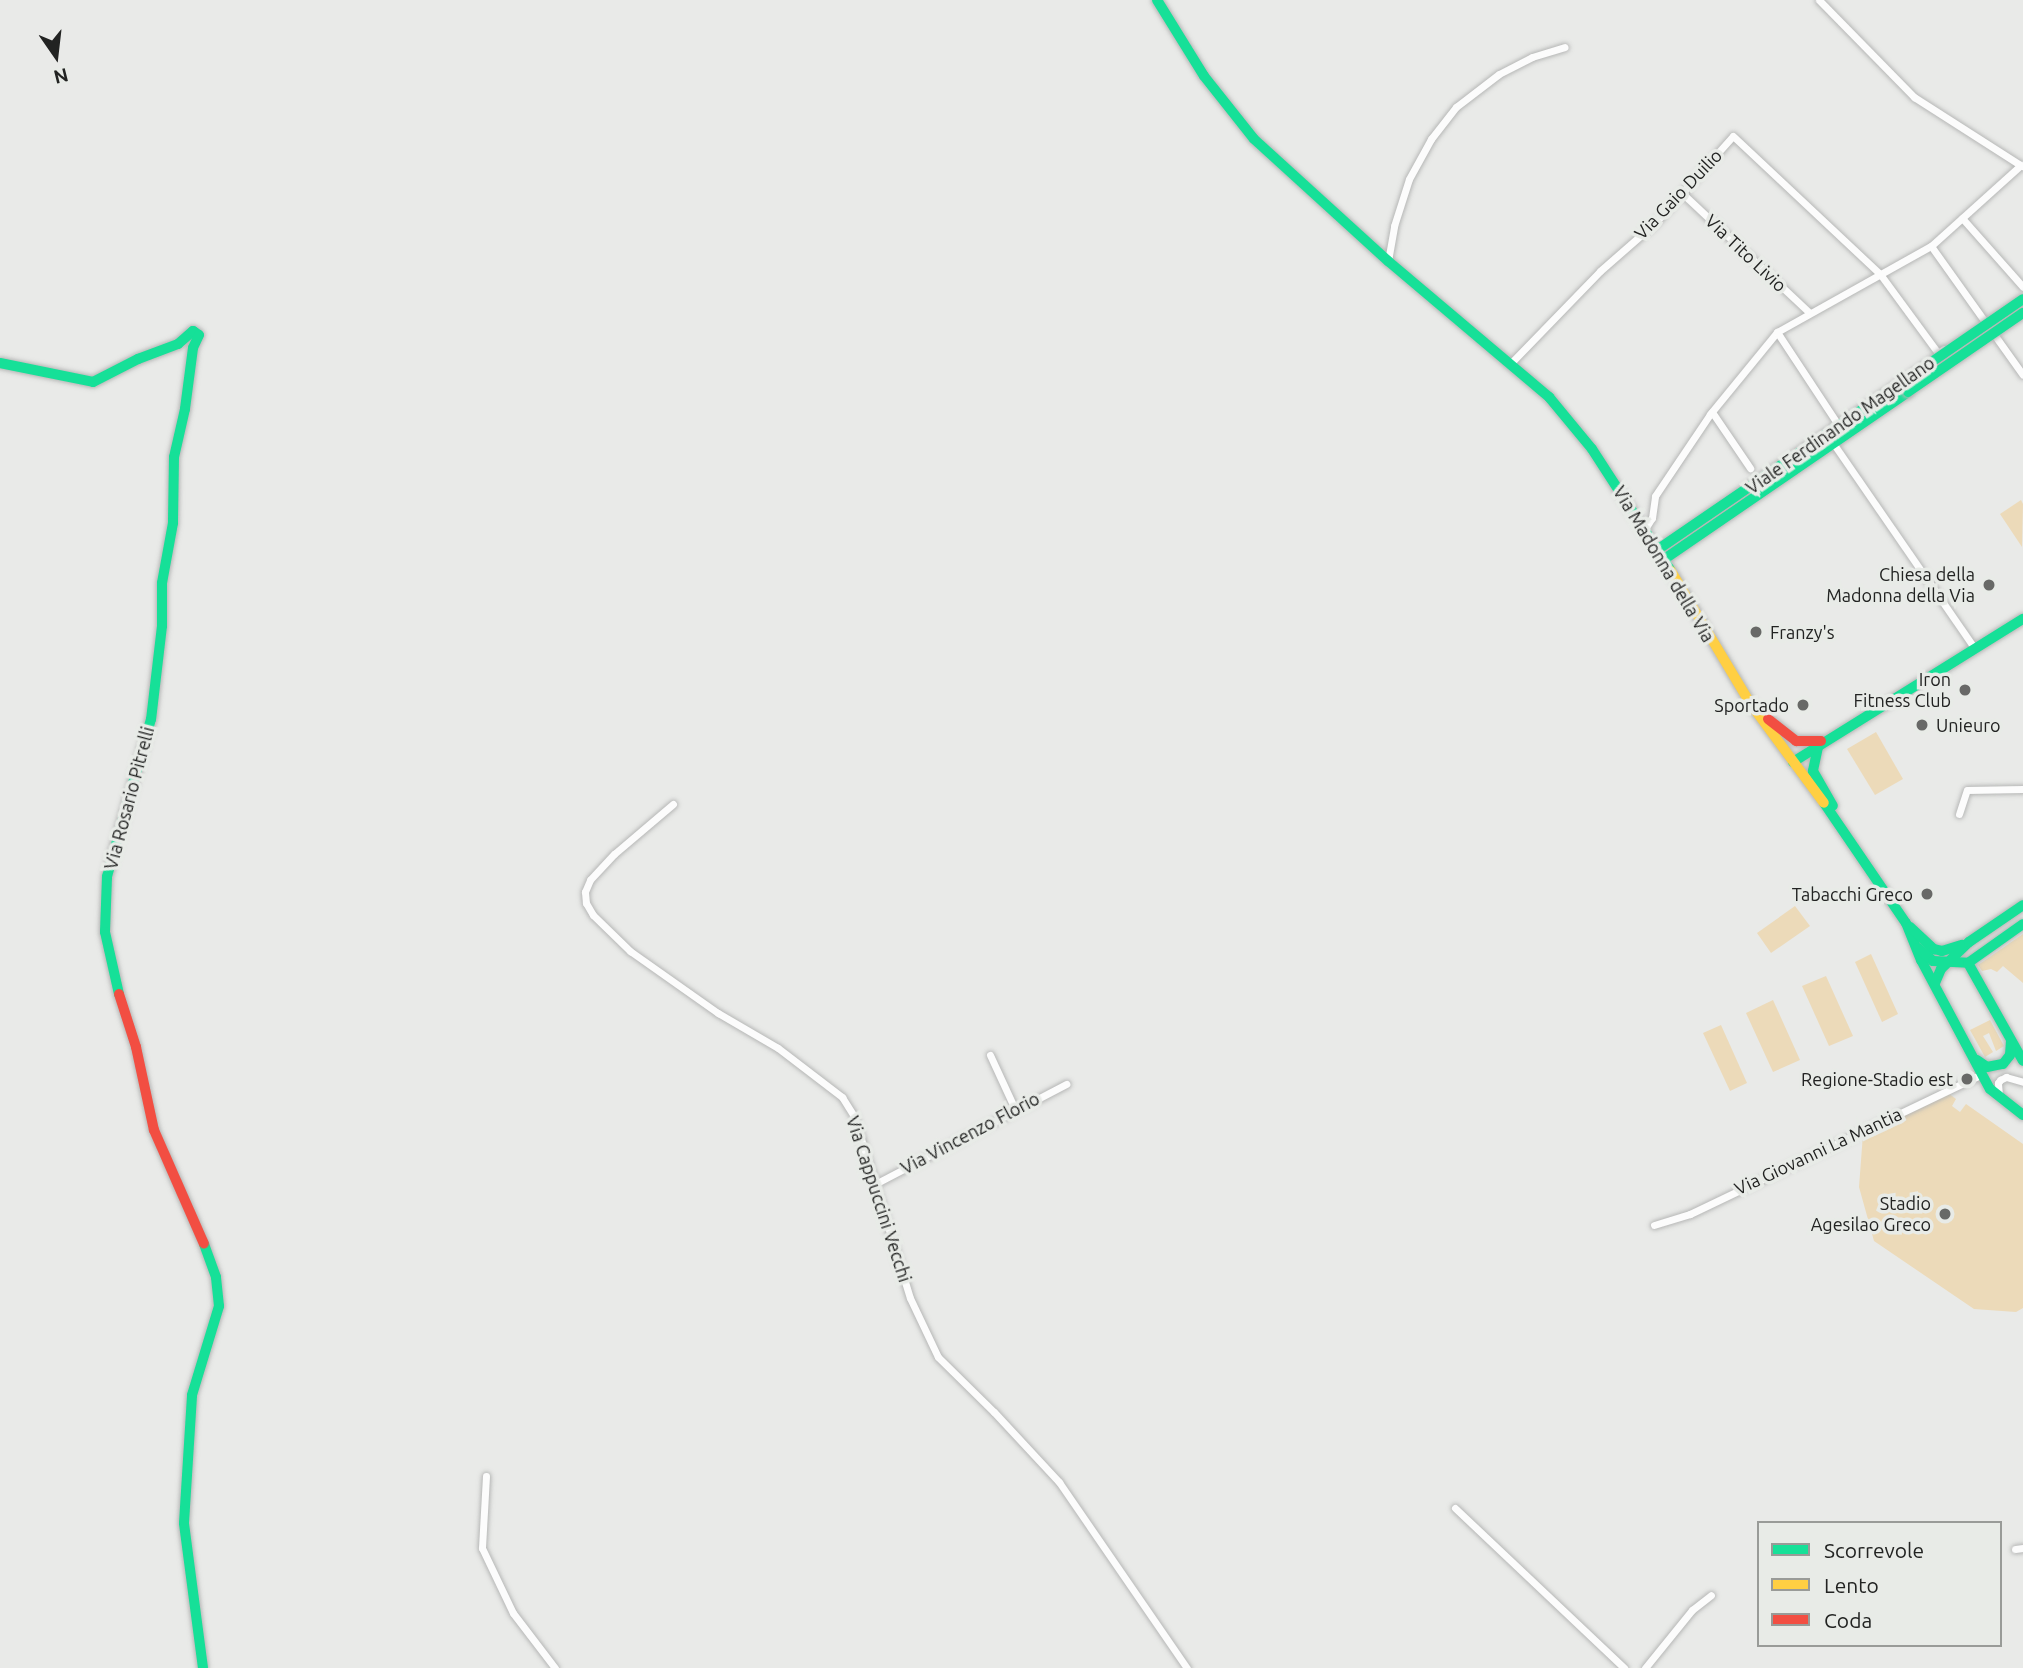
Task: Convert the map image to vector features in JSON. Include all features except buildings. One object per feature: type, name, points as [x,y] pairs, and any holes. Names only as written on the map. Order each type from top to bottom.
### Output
[{"type":"street","name":"Via Madonna della Via","points":[[1157,0],[1205,76],[1254,139],[1388,261],[1549,397],[1592,449],[1645,529],[1750,703],[1849,835],[1906,923],[1990,1089],[2023,1115]]},
{"type":"street","points":[[1645,529],[1653,518],[1655,496],[1712,412],[1777,332],[1931,246],[2022,166],[1914,97],[1819,0]]},
{"type":"street","points":[[1388,261],[1394,226],[1409,179],[1431,139],[1456,107],[1499,74],[1532,57],[1564,47]]},
{"type":"street","name":"Via Gaio Duilio","points":[[1510,364],[1600,271],[1682,193],[1733,136],[1880,274]]},
{"type":"street","name":"Via Tito Livio","points":[[1682,193],[1810,313]]},
{"type":"street","points":[[1962,218],[2023,287]]},
{"type":"street","points":[[1931,246],[2023,375]]},
{"type":"street","points":[[1880,274],[1938,353],[2023,296]]},
{"type":"street","name":"Viale Ferdinando Magellano","points":[[1657,550],[2023,296]]},
{"type":"street","name":"Viale Ferdinando Magellano","points":[[1663,560],[2023,313]]},
{"type":"street","name":"Via Rosario Pitrelli","points":[[0,363],[93,382],[138,359],[178,344],[193,331],[199,333],[193,348],[186,409],[174,457],[173,523],[163,583],[162,626],[150,719],[107,877],[105,932],[113,974],[136,1047],[154,1130],[171,1174],[198,1226],[216,1277],[219,1306],[192,1395],[184,1523],[203,1668]]},
{"type":"street","points":[[1777,332],[1839,426]]},
{"type":"street","points":[[1712,412],[1750,468]]},
{"type":"street","points":[[1833,443],[1975,649]]},
{"type":"street","points":[[1793,762],[2023,619]]},
{"type":"street","points":[[1750,703],[1790,739],[1804,743],[1829,740]]},
{"type":"street","points":[[1818,746],[1813,771],[1849,835]]},
{"type":"street","points":[[1959,814],[1967,790],[2023,789]]},
{"type":"street","name":"Via Cappuccini Vecchi","points":[[673,804],[590,880],[585,892],[586,903],[611,936],[630,951],[718,1013],[778,1048],[842,1097],[854,1116],[910,1298],[938,1357],[1059,1482],[1187,1668]]},
{"type":"street","points":[[1935,983],[1946,963],[1969,942],[2023,905]]},
{"type":"street","points":[[1906,923],[1934,949],[1951,950],[1969,942]]},
{"type":"street","points":[[1916,945],[1933,961],[1968,963],[2023,924]]},
{"type":"street","points":[[1968,963],[2023,1061]]},
{"type":"street","points":[[1979,1067],[2003,1064],[2010,1055],[2010,1039]]},
{"type":"street","points":[[990,1055],[1015,1109]]},
{"type":"street","name":"Via Giovanni La Mantia","points":[[1654,1225],[1690,1214],[1979,1067]]},
{"type":"street","points":[[1999,1095],[2000,1080],[2006,1077],[2023,1082]]},
{"type":"street","name":"Via Vincenzo Florio","points":[[874,1184],[1066,1084]]},
{"type":"street","points":[[486,1476],[482,1548],[513,1614],[555,1668]]},
{"type":"street","points":[[1455,1508],[1624,1668]]},
{"type":"street","points":[[1645,1668],[1692,1610],[1711,1595]]},
{"type":"shaded area","points":[[2021,500],[2023,504],[2022,547],[2000,514]]},
{"type":"shaded area","points":[[1876,732],[1903,779],[1875,795],[1847,749]]},
{"type":"shaded area","points":[[1795,906],[1810,926],[1771,953],[1757,933]]},
{"type":"shaded area","points":[[2023,934],[2023,983],[2003,966],[1997,972],[1991,969],[1982,971],[1978,965]]},
{"type":"shaded area","points":[[1871,954],[1898,1014],[1882,1022],[1855,962]]},
{"type":"shaded area","points":[[1826,976],[1853,1036],[1829,1046],[1802,986]]},
{"type":"shaded area","points":[[1773,1000],[1800,1060],[1773,1072],[1746,1013]]},
{"type":"shaded area","points":[[1990,1020],[2004,1046],[1996,1051],[1989,1033],[1983,1036],[1993,1052],[1985,1057],[1970,1030]]},
{"type":"shaded area","points":[[1721,1025],[1747,1083],[1730,1091],[1703,1033]]},
{"type":"shaded area","name":"Stadio Agesilao Greco","points":[[1948,1093],[1956,1099],[1952,1106],[1960,1112],[1966,1104],[2023,1144],[2023,1308],[2016,1312],[1974,1309],[1874,1241],[1859,1187],[1863,1134]]},
{"type":"traffic: fast","points":[[1157,0],[1204,76],[1254,139],[1388,261],[1549,397],[1592,449],[1671,571]]},
{"type":"traffic: fast","points":[[1901,383],[2023,299]]},
{"type":"traffic: fast","points":[[1908,392],[2023,313]]},
{"type":"traffic: fast","points":[[0,363],[93,382],[138,359],[178,344],[193,331],[199,335],[193,348],[185,409],[174,457],[173,523],[162,583],[162,626],[151,719],[107,877],[105,932],[119,994]]},
{"type":"traffic: fast","points":[[1657,550],[1901,383]]},
{"type":"traffic: fast","points":[[1663,560],[1908,392]]},
{"type":"traffic: fast","points":[[1793,762],[2023,619]]},
{"type":"traffic: fast","points":[[1818,747],[1813,771],[1833,806]]},
{"type":"traffic: fast","points":[[1824,803],[1906,923],[1921,960],[1990,1089],[2023,1115]]},
{"type":"traffic: fast","points":[[1935,983],[1941,969],[1969,942],[2023,905]]},
{"type":"traffic: fast","points":[[1968,963],[2023,924]]},
{"type":"traffic: fast","points":[[1910,927],[1934,949],[1942,951],[1962,945]]},
{"type":"traffic: fast","points":[[1918,948],[1933,961],[1968,963]]},
{"type":"traffic: fast","points":[[1968,963],[2023,1061]]},
{"type":"traffic: fast","points":[[1977,1060],[1987,1067],[2003,1064],[2010,1055],[2011,1041]]},
{"type":"traffic: fast","points":[[203,1668],[184,1523],[192,1395],[219,1306],[216,1277],[204,1244]]},
{"type":"traffic: slow","points":[[1671,571],[1750,703],[1824,803]]},
{"type":"traffic: jam","points":[[1768,719],[1796,741],[1821,741]]},
{"type":"traffic: jam","points":[[119,994],[136,1047],[154,1130],[204,1244]]},
{"type":"place","name":"Chiesa della Madonna della Via","points":[[1989,585]]},
{"type":"place","name":"Franzy's","points":[[1756,632]]},
{"type":"place","name":"Iron Fitness Club","points":[[1965,690]]},
{"type":"place","name":"Sportado","points":[[1803,705]]},
{"type":"place","name":"Unieuro","points":[[1922,725]]},
{"type":"place","name":"Tabacchi Greco","points":[[1927,894]]},
{"type":"place","name":"Regione-Stadio est","points":[[1967,1079]]},
{"type":"place","name":"Stadio Agesilao Greco","points":[[1945,1214]]}]
